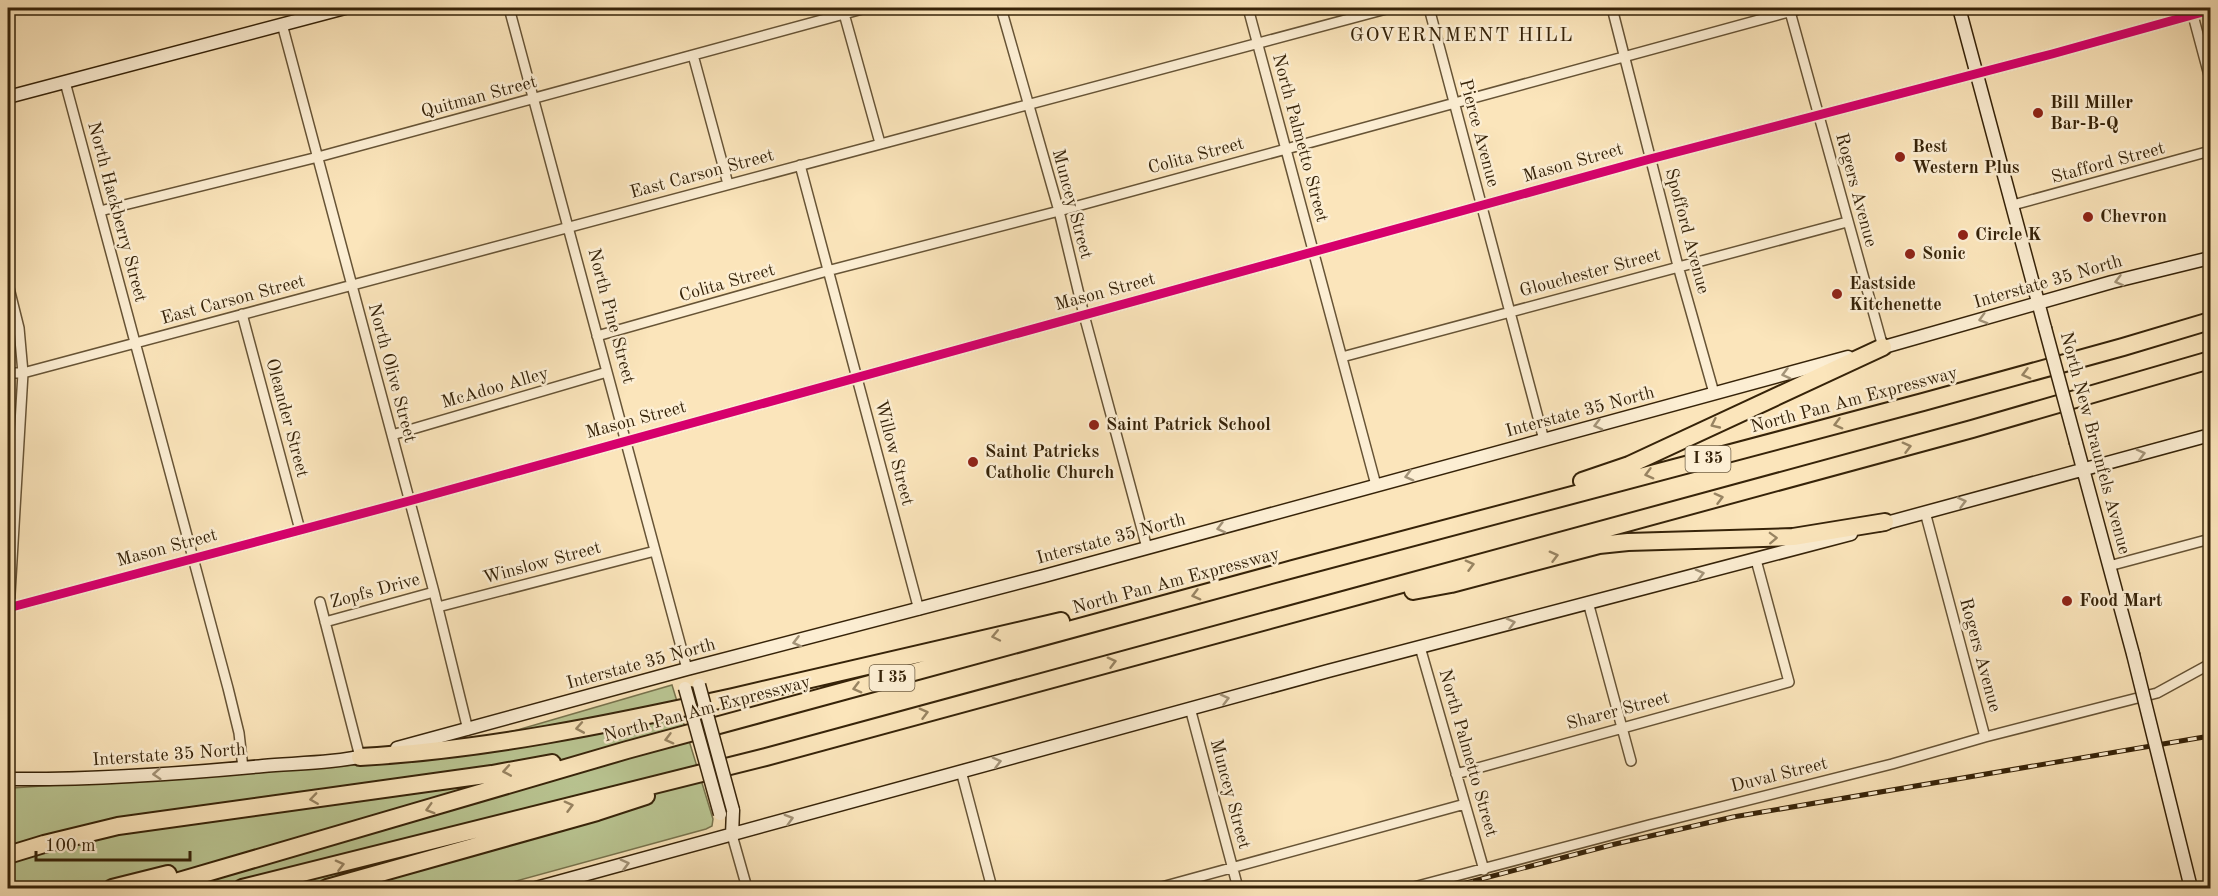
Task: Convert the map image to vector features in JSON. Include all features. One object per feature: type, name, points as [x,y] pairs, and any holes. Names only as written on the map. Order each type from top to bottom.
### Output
[{"type":"highway","points":[[2123,347],[2211,315]]},
{"type":"highway","name":"North Pan Am Expressway","points":[[155,888],[627,750],[2123,347],[2211,321]]},
{"type":"highway","points":[[1293,569],[1610,472],[1882,347]]},
{"type":"highway","name":"I 35","points":[[242,888],[766,757],[2094,396],[2211,360]]},
{"type":"highway","points":[[2094,396],[2211,369]]},
{"type":"highway","points":[[1271,619],[1451,584],[1599,545],[1793,537],[1886,522]]},
{"type":"highway","points":[[360,757],[456,748],[633,718],[1078,617],[1157,606]]},
{"type":"highway","points":[[8,855],[54,841],[118,826],[492,774],[627,750]]},
{"type":"highway","points":[[327,888],[597,812],[766,757]]},
{"type":"highway","points":[[348,888],[450,854]]},
{"type":"highway","points":[[112,888],[226,860],[258,858]]},
{"type":"main road","points":[[8,97],[345,8]]},
{"type":"main road","name":"North New Braunfels Avenue","points":[[1959,8],[2133,654],[2191,888]]},
{"type":"main road","name":"Interstate 35 North","points":[[8,779],[69,779],[243,768],[360,757],[468,730],[687,669],[919,610],[2133,277],[2211,258]]},
{"type":"main road","points":[[536,888],[1190,708],[1588,602],[1756,560],[1886,522],[2211,435]]},
{"type":"main road","name":"North Pine Street","points":[[687,669],[699,684],[733,810],[732,835]]},
{"type":"main road","name":"North Pine Street","points":[[687,669],[686,688],[720,814],[732,835]]},
{"type":"street","name":"North Pine Street","points":[[509,8],[687,669]]},
{"type":"street","name":"Quitman Street","points":[[99,211],[318,157],[693,55],[843,11],[866,8]]},
{"type":"street","name":"Muncey Street","points":[[1001,8],[1059,211],[1084,315],[1147,548]]},
{"type":"street","name":"North Palmetto Street","points":[[1248,8],[1376,485]]},
{"type":"street","name":"East Carson Street","points":[[8,373],[23,373],[1390,8]]},
{"type":"street","name":"Pierce Avenue","points":[[1429,8],[1545,440]]},
{"type":"street","name":"Spofford Avenue","points":[[1612,8],[1678,266],[1714,393]]},
{"type":"street","name":"Colita Street","points":[[597,336],[827,271],[1059,211],[1790,9],[1803,8]]},
{"type":"street","name":"Rogers Avenue","points":[[1790,9],[1882,347]]},
{"type":"street","name":"Mason Street","points":[[8,608],[409,501],[1650,159],[2052,54],[2192,11],[2211,10]]},
{"type":"street","points":[[843,11],[880,144]]},
{"type":"street","points":[[2192,11],[2211,79]]},
{"type":"street","name":"North Olive Street","points":[[282,24],[438,607],[468,730]]},
{"type":"street","points":[[693,55],[728,184]]},
{"type":"street","name":"North Hackberry Street","points":[[65,82],[228,688],[239,733],[243,768]]},
{"type":"street","name":"Stafford Street","points":[[2013,205],[2211,152]]},
{"type":"street","name":"Willow Street","points":[[800,165],[919,610]]},
{"type":"street","name":"Glouchester Street","points":[[1342,357],[1847,222]]},
{"type":"street","points":[[8,284],[19,328],[23,373],[8,628]]},
{"type":"street","name":"Oleander Street","points":[[242,314],[300,530]]},
{"type":"street","name":"McAdoo Alley","points":[[392,435],[607,372]]},
{"type":"street","name":"Rogers Avenue","points":[[1925,512],[1985,737]]},
{"type":"street","points":[[2109,566],[2211,538]]},
{"type":"street","name":"Winslow Street","points":[[438,607],[655,551]]},
{"type":"street","name":"Sharer Street","points":[[1455,774],[1789,682],[1756,560]]},
{"type":"street","name":"Zopfs Drive","points":[[325,622],[434,592]]},
{"type":"street","points":[[320,602],[360,757]]},
{"type":"street","points":[[1588,602],[1631,761]]},
{"type":"street","name":"North Palmetto Street","points":[[1420,647],[1484,870]]},
{"type":"street","name":"Duval Street","points":[[1410,888],[2157,693],[2211,664]]},
{"type":"street","name":"Muncey Street","points":[[1190,708],[1238,888]]},
{"type":"street","points":[[961,771],[992,888]]},
{"type":"street","points":[[1158,888],[1465,804]]},
{"type":"street","name":"North Pine Street","points":[[732,835],[747,888]]},
{"type":"green space","points":[[672,685],[713,819],[712,826],[706,829],[491,888],[8,888],[8,790],[12,788],[357,765],[514,731]]},
{"type":"railway","points":[[1447,888],[1611,845],[1733,817],[2210,736]]},
{"type":"cycle path","points":[[8,608],[409,501],[1650,159],[2052,54],[2210,10]]},
{"type":"place","name":"Bill Miller Bar-B-Q","points":[[2038,113]]},
{"type":"place","name":"Best Western Plus","points":[[1900,157]]},
{"type":"place","name":"Chevron","points":[[2088,217]]},
{"type":"place","name":"Circle K","points":[[1963,235]]},
{"type":"place","name":"Sonic","points":[[1910,254]]},
{"type":"place","name":"Eastside Kitchenette","points":[[1837,294]]},
{"type":"place","name":"Saint Patrick School","points":[[1094,425]]},
{"type":"place","name":"Saint Patricks Catholic Church","points":[[973,462]]},
{"type":"place","name":"Food Mart","points":[[2067,601]]},
{"type":"district","name":"GOVERNMENT HILL","points":[[1462,36]]}]
